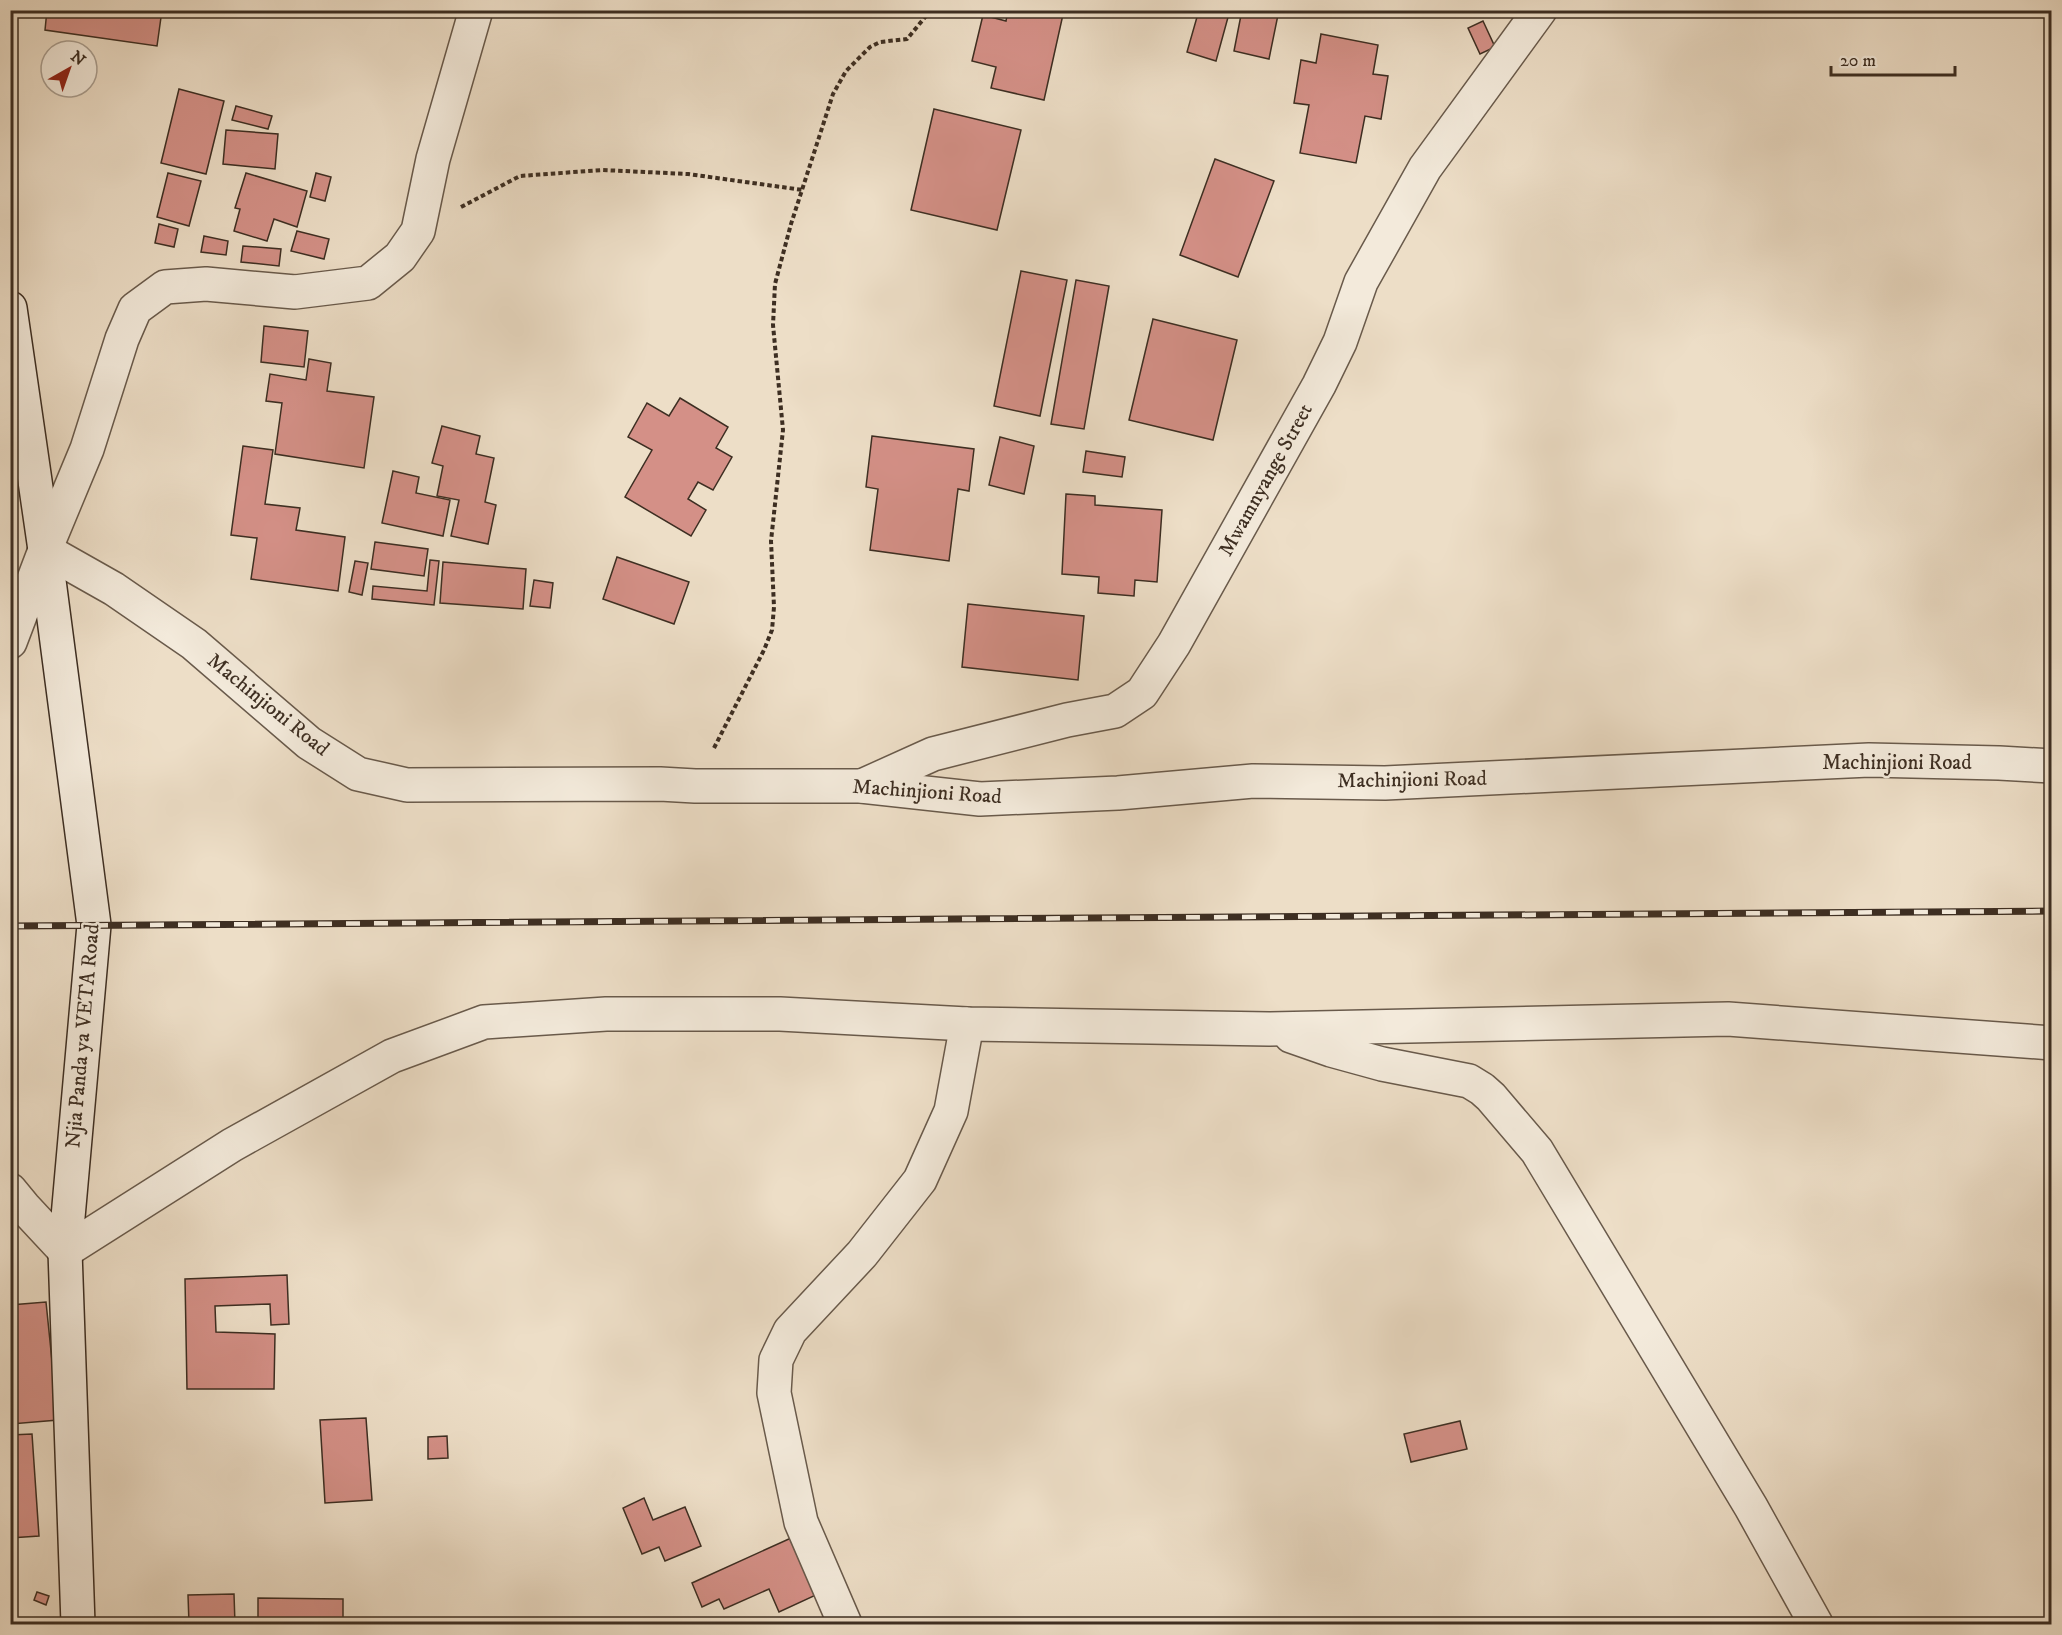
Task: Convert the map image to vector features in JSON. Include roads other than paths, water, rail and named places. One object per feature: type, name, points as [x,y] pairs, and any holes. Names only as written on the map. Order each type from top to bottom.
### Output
[{"type":"street","points":[[10,642],[87,449],[122,339],[135,309],[165,287],[206,284],[295,292],[368,283],[400,257],[418,231],[433,159],[476,10]]},
{"type":"street","name":"Mwamnyange Street","points":[[861,786],[933,754],[1067,720],[1115,711],[1142,693],[1174,644],[1319,385],[1340,342],[1361,282],[1425,168],[1540,10]]},
{"type":"street","name":"Njia Panda ya VETA Road","points":[[10,308],[45,550],[94,925],[65,1251],[78,1624]]},
{"type":"street","name":"Machinjioni Road","points":[[45,550],[114,589],[194,644],[309,743],[358,774],[407,785],[861,786],[980,799],[1118,793],[1253,781],[1385,783],[1869,760],[2052,766]]},
{"type":"street","points":[[10,1190],[65,1251],[232,1144],[392,1056],[484,1022],[606,1014],[745,1014],[967,1024],[1269,1029],[1728,1019],[2052,1043]]},
{"type":"street","points":[[845,1624],[801,1522],[774,1393],[776,1360],[790,1331],[862,1254],[920,1180],[951,1111],[967,1024]]},
{"type":"street","points":[[1269,1029],[1382,1064],[1469,1081],[1491,1097],[1537,1151],[1751,1506],[1816,1624]]},
{"type":"railway","points":[[10,926],[2052,911]]}]
